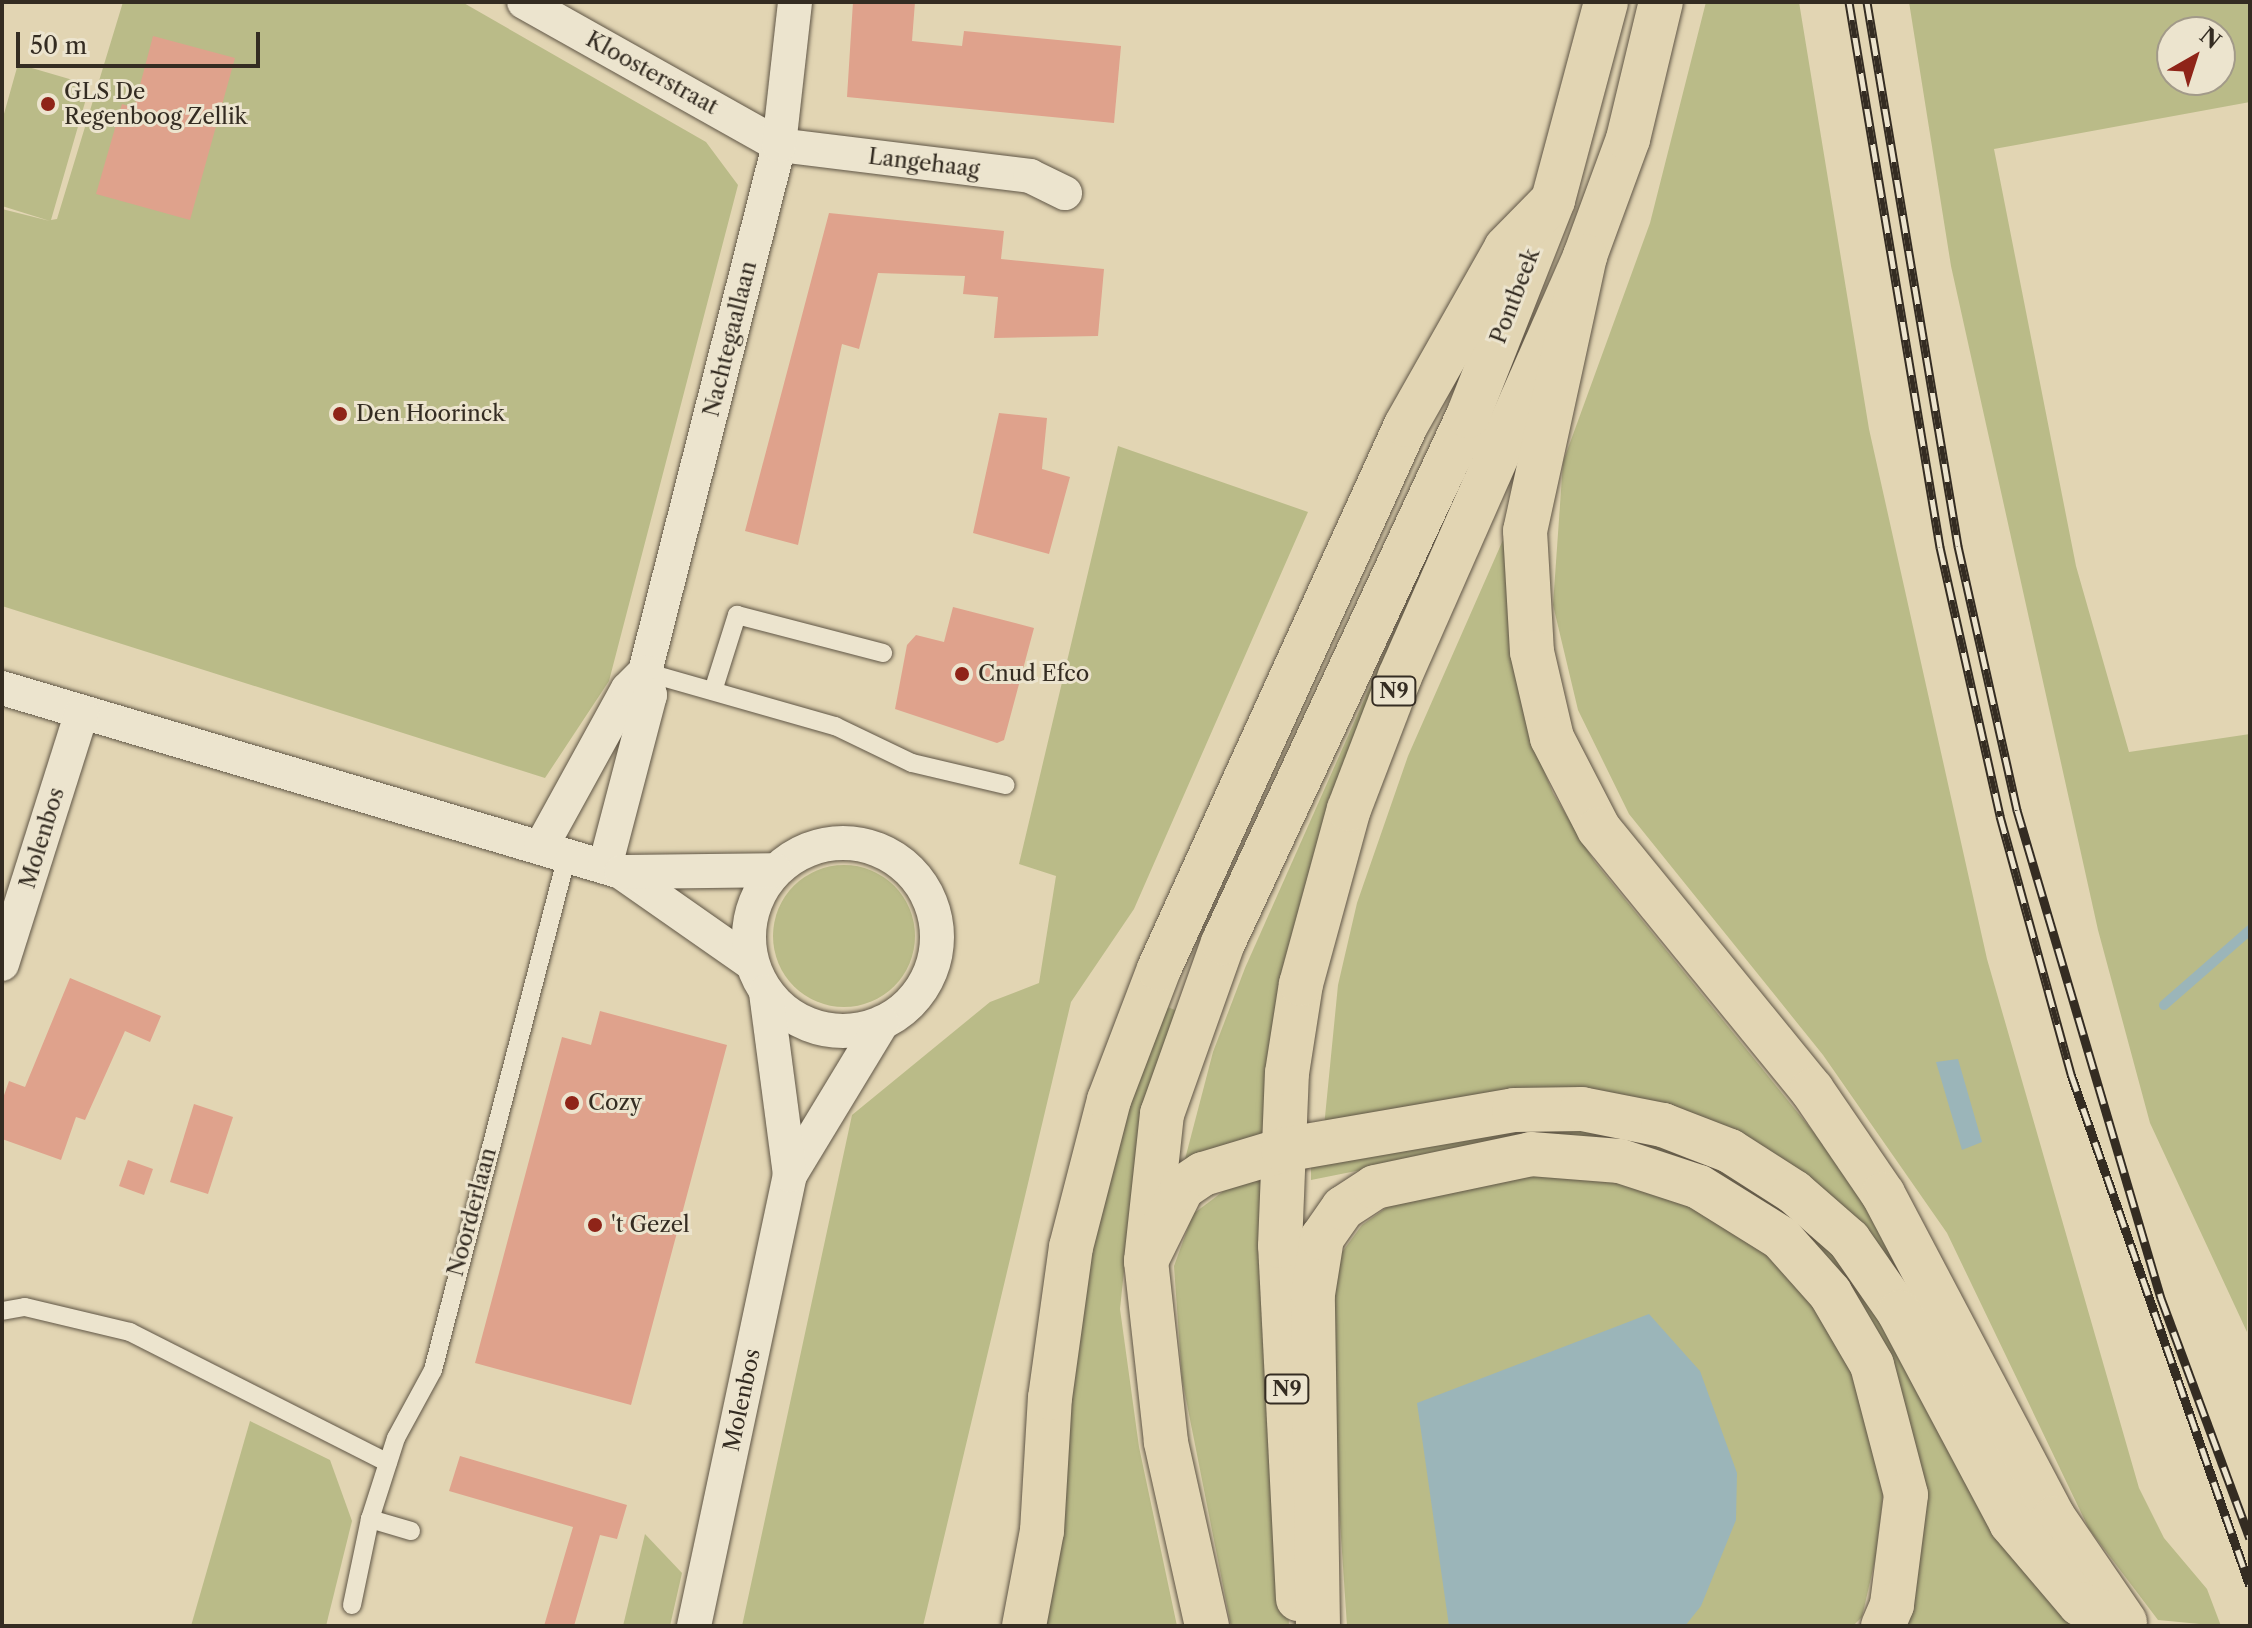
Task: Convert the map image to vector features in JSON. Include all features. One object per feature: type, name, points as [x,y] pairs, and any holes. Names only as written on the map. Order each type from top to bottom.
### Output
[{"type":"highway","name":"Pontbeek","points":[[1146,1261],[1162,1114],[1189,1028],[1393,580],[1553,200],[1606,2]]},
{"type":"highway","name":"N9","points":[[1303,1626],[1280,1246],[1283,1150],[1301,984],[1349,809],[1585,256],[1628,139],[1661,2]]},
{"type":"highway","points":[[1024,1626],[1042,1531],[1050,1398],[1071,1247],[1115,1085],[1159,969],[1406,425],[1506,248],[1553,200]]},
{"type":"highway","points":[[1585,256],[1525,531],[1532,652],[1552,738],[1599,829],[1812,1090],[1883,1194],[2054,1518],[2128,1624]]},
{"type":"highway","points":[[1146,1261],[1182,1188],[1203,1174],[1283,1150],[1514,1110],[1582,1109],[1663,1125],[1730,1151],[1794,1192],[1849,1240],[1899,1312],[2011,1523],[2080,1604],[2128,1624]]},
{"type":"highway","points":[[1318,1626],[1313,1294],[1322,1238],[1343,1208],[1375,1187],[1531,1154],[1620,1161],[1699,1187],[1781,1238],[1830,1293],[1872,1365],[1906,1495],[1892,1605],[1883,1626]]},
{"type":"highway","name":"N9","points":[[1146,1261],[1166,1442],[1207,1626]]},
{"type":"street","name":"Kloosterstraat","points":[[524,2],[779,145]]},
{"type":"street","name":"Nachtegaallaan","points":[[613,870],[650,695],[645,672],[779,145],[795,2]]},
{"type":"street","name":"Langehaag","points":[[779,145],[1030,176],[1065,193]]},
{"type":"street","name":"Nachtegaallaan","points":[[554,852],[628,689],[645,672]]},
{"type":"street","points":[[2,688],[613,870],[775,870]]},
{"type":"street","name":"Molenbos","points":[[2,964],[82,712]]},
{"type":"street","name":"Molenbos","points":[[694,1626],[790,1175],[882,1023],[909,1005],[929,978],[937,928],[929,896],[909,869],[868,845],[834,842],[802,851],[775,870],[756,898],[748,930],[759,977],[790,1175]]},
{"type":"street","points":[[613,870],[759,977],[790,1015],[824,1030],[882,1023]]},
{"type":"lane","points":[[713,691],[737,615],[883,653]]},
{"type":"lane","points":[[645,672],[835,726],[912,763],[1005,785]]},
{"type":"lane","name":"Noorderlaan","points":[[370,1519],[388,1463],[433,1370],[554,852]]},
{"type":"lane","points":[[2,1311],[25,1307],[130,1332],[388,1463]]},
{"type":"lane","points":[[352,1605],[370,1519],[411,1531]]},
{"type":"green space","name":"Den Hoorinck","points":[[123,2],[462,2],[706,142],[738,185],[609,681],[545,778],[2,606],[2,209],[50,221],[2,206],[2,121],[18,64],[90,85],[51,220],[57,219]]},
{"type":"green space","points":[[1706,2],[1799,2],[1869,429],[1987,959],[2139,1488],[2164,1538],[2207,1589],[2221,1626],[2158,1620],[2089,1529],[1947,1233],[1823,1055],[1629,814],[1578,710],[1553,605],[1563,462],[1650,223]]},
{"type":"green space","points":[[1909,2],[2250,2],[2250,102],[1994,149],[2076,566],[2129,752],[2250,734],[2247,1332],[2150,1123],[2098,930],[1951,266]]},
{"type":"green space","points":[[1118,446],[1308,512],[1134,909],[1071,1002],[923,1626],[742,1626],[852,1115],[990,1002],[1039,983],[1056,876],[1019,864]]},
{"type":"green space","points":[[1510,524],[1529,734],[1553,793],[1594,861],[1866,1197],[1902,1275],[1863,1229],[1700,1120],[1324,1127],[1338,985],[1357,903],[1408,756]]},
{"type":"green space","points":[[1428,556],[1434,559],[1267,1138],[1184,1163],[1213,1052],[1245,968]]},
{"type":"green space","points":[[844,865],[871,871],[894,886],[909,909],[915,936],[909,963],[894,986],[871,1001],[844,1007],[817,1001],[794,986],[779,963],[773,936],[779,909],[794,886],[817,871]]},
{"type":"green space","points":[[1165,1006],[1180,1012],[1138,1137],[1120,1309],[1139,1447],[1177,1626],[1043,1626],[1056,1575],[1069,1365],[1110,1159]]},
{"type":"green space","points":[[1545,1122],[1672,1142],[1820,1229],[2084,1626],[1894,1626],[1915,1498],[1782,1223],[1481,1146],[1311,1180],[1311,1164]]},
{"type":"green space","points":[[1531,1173],[1589,1176],[1662,1194],[1727,1225],[1776,1261],[1819,1311],[1854,1375],[1883,1495],[1876,1556],[1862,1617],[1853,1626],[1347,1626],[1325,1299],[1337,1259],[1362,1225],[1393,1203]]},
{"type":"green space","points":[[1268,1174],[1289,1626],[1231,1626],[1182,1379],[1174,1266],[1193,1214],[1237,1181]]},
{"type":"green space","points":[[250,1421],[330,1460],[352,1521],[326,1626],[191,1626]]},
{"type":"green space","points":[[645,1534],[682,1573],[670,1626],[623,1626]]},
{"type":"water","points":[[1958,1059],[1982,1142],[1962,1150],[1936,1062]]},
{"type":"water","points":[[1649,1314],[1700,1371],[1737,1473],[1736,1520],[1701,1606],[1685,1626],[1449,1626],[1417,1403]]},
{"type":"building","points":[[853,2],[915,2],[912,41],[962,46],[964,31],[1121,46],[1114,123],[847,97]]},
{"type":"building","points":[[153,36],[235,58],[190,220],[96,194],[122,104],[134,108]]},
{"type":"building","points":[[829,213],[1004,231],[1001,259],[1104,269],[1098,336],[994,338],[998,297],[963,294],[965,276],[878,273],[859,349],[842,344],[798,545],[745,531]]},
{"type":"building","points":[[999,413],[1047,418],[1042,469],[1070,477],[1049,554],[973,533]]},
{"type":"building","name":"Cnud Efco","points":[[953,607],[1034,628],[1004,740],[997,743],[895,709],[907,645],[916,635],[944,642]]},
{"type":"building","points":[[70,978],[161,1016],[150,1042],[125,1031],[85,1120],[76,1117],[61,1160],[2,1139],[2,1101],[9,1081],[25,1087]]},
{"type":"building","name":"'t Gezel","points":[[600,1011],[727,1045],[631,1405],[475,1363],[562,1037],[591,1045]]},
{"type":"building","points":[[194,1104],[233,1117],[208,1194],[170,1182]]},
{"type":"building","points":[[128,1160],[153,1169],[144,1195],[119,1186]]},
{"type":"building","points":[[460,1456],[627,1505],[617,1539],[600,1535],[574,1626],[544,1626],[573,1527],[449,1491]]},
{"type":"waterway","points":[[2164,1005],[2250,930]]},
{"type":"railway","points":[[1849,2],[1940,547],[2000,816],[2071,1074],[2250,1586]]},
{"type":"railway","points":[[1867,2],[1958,546],[2017,810],[2161,1298],[2250,1538]]},
{"type":"place","name":"GLS De Regenboog Zellik","points":[[48,104]]},
{"type":"place","name":"Den Hoorinck","points":[[340,414]]},
{"type":"place","name":"Cnud Efco","points":[[962,674]]},
{"type":"place","name":"Cozy","points":[[572,1103]]},
{"type":"place","name":"'t Gezel","points":[[595,1225]]}]
